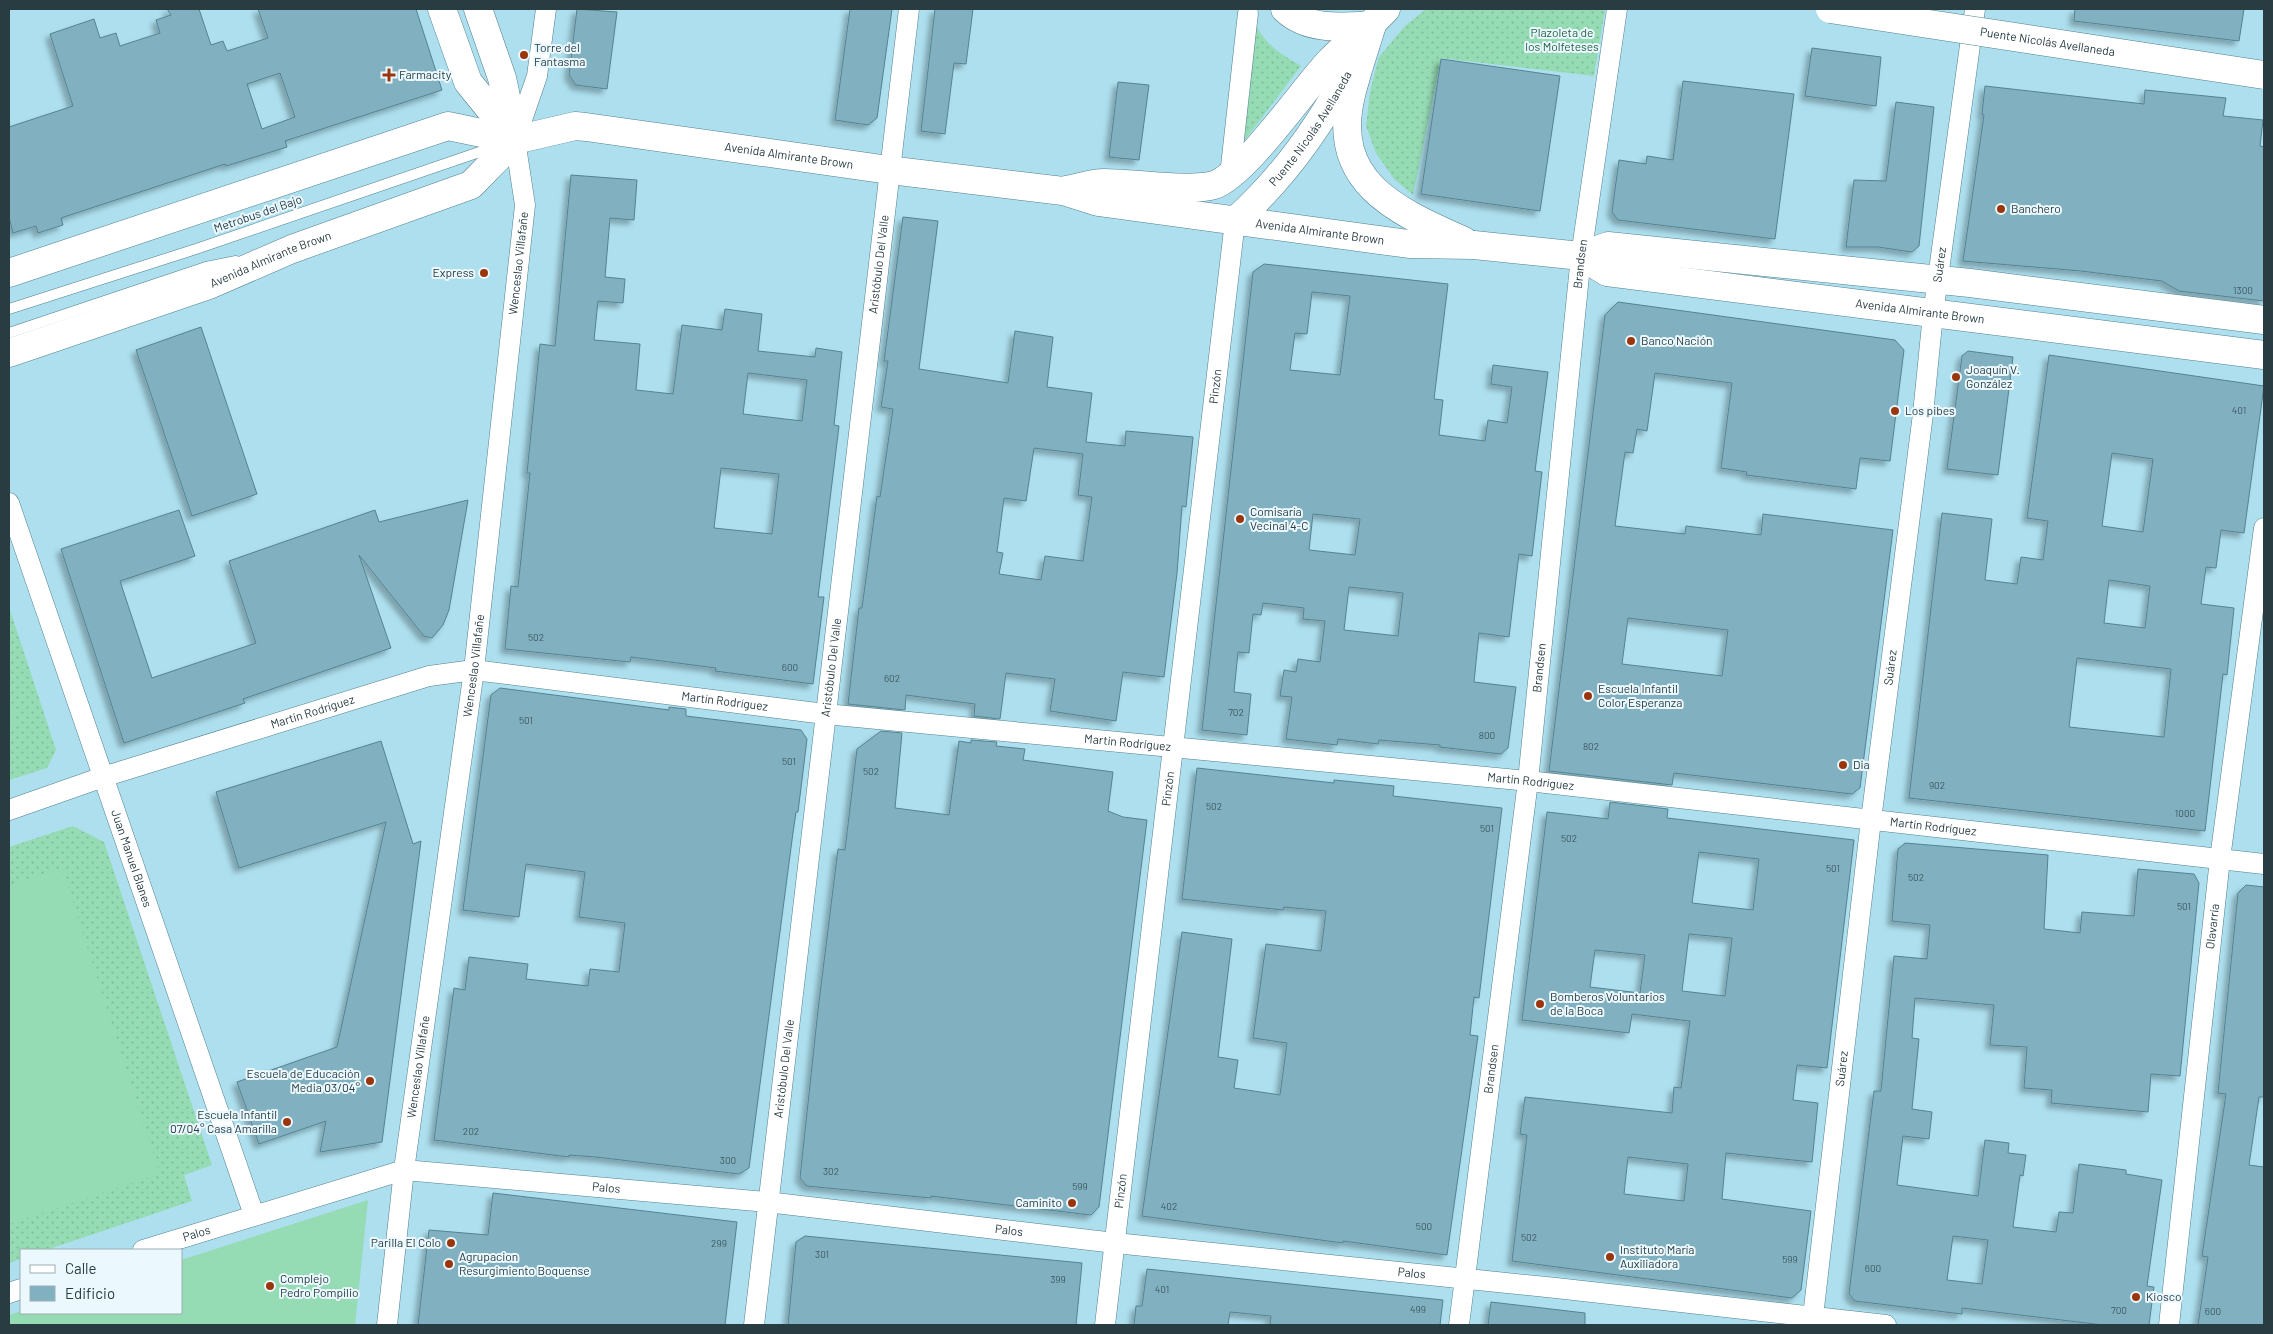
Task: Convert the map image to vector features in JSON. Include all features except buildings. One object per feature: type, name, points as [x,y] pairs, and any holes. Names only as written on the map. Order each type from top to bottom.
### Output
[{"type":"main road","points":[[442,9],[468,82],[515,140]]},
{"type":"main road","points":[[478,9],[502,78],[515,140]]},
{"type":"main road","points":[[1284,9],[1297,18],[1312,24],[1333,27],[1379,17]]},
{"type":"main road","name":"Puente Nicolás Avellaneda","points":[[1830,9],[2264,75]]},
{"type":"main road","points":[[1379,17],[1351,96],[1347,135],[1348,148],[1353,161],[1367,183],[1386,200],[1428,225],[1474,246]]},
{"type":"main road","name":"Puente Nicolás Avellaneda","points":[[1230,175],[1265,139],[1330,60],[1379,17]]},
{"type":"main road","name":"Puente Nicolás Avellaneda","points":[[1235,222],[1257,202],[1291,163],[1338,90],[1379,17]]},
{"type":"main road","name":"Avenida Almirante Brown","points":[[9,273],[448,126],[515,140],[574,126],[889,170],[1062,191],[1098,202],[1409,244],[1474,246],[1580,256],[1608,246],[1939,280],[2264,320]]},
{"type":"main road","name":"Avenida Almirante Brown","points":[[9,353],[209,285],[292,249],[471,185],[515,140]]},
{"type":"main road","name":"Avenida Almirante Brown","points":[[1062,191],[1101,183],[1212,185],[1230,175]]},
{"type":"main road","name":"Avenida Almirante Brown","points":[[1580,256],[1607,272],[2264,355]]},
{"type":"street","name":"Wenceslao Villafañe","points":[[387,1325],[404,1170],[474,670],[525,205],[515,140],[537,76],[546,9]]},
{"type":"street","name":"Aristóbulo Del Valle","points":[[754,1325],[909,9]]},
{"type":"street","name":"Brandsen","points":[[1460,1325],[1528,781],[1580,256],[1616,9]]},
{"type":"street","name":"Suárez","points":[[1813,1321],[1871,820],[1934,314],[1975,9]]},
{"type":"street","points":[[1230,175],[1248,13]]},
{"type":"street","name":"Pinzón","points":[[1105,1325],[1235,222]]},
{"type":"street","name":"Juan Manuel Blanes","points":[[9,503],[254,1215]]},
{"type":"street","name":"Olavarría","points":[[2169,1325],[2220,859],[2264,528]]},
{"type":"street","name":"Martín Rodríguez","points":[[9,810],[103,777],[429,676],[474,670],[825,714],[1528,781],[2264,864]]},
{"type":"street","name":"Palos","points":[[146,1249],[404,1170],[767,1202],[1115,1243],[1465,1279],[1813,1321],[1886,1325]]},
{"type":"lane","name":"Metrobus del Bajo","points":[[9,310],[196,249],[515,140]]},
{"type":"lane","points":[[9,333],[206,267],[292,249]]},
{"type":"green space","name":"Plazoleta de los Molfeteses","points":[[1426,9],[1605,9],[1594,76],[1441,58],[1413,195],[1394,179],[1376,153],[1366,126],[1370,92],[1379,57],[1405,26]]},
{"type":"green space","points":[[1254,21],[1263,36],[1273,47],[1301,66],[1244,141]]},
{"type":"green space","points":[[9,607],[56,750],[47,768],[9,780]]},
{"type":"green space","points":[[9,695],[18,724],[9,727]]},
{"type":"green space","points":[[73,826],[104,842],[212,1165],[184,1175],[192,1201],[49,1249],[20,1249],[20,1259],[9,1263],[9,847]]},
{"type":"green space","points":[[62,868],[160,1174],[9,1224],[9,886]]},
{"type":"green space","name":"Complejo Pedro Pompilio","points":[[368,1200],[355,1325],[9,1325],[9,1315],[20,1311],[20,1314],[182,1314],[182,1260]]},
{"type":"place","name":"Torre del Fantasma","points":[[524,55]]},
{"type":"place","name":"Farmacity","points":[[389,75]]},
{"type":"place","name":"Banchero","points":[[2001,209]]},
{"type":"place","name":"Express","points":[[484,273]]},
{"type":"place","name":"Banco Nación","points":[[1631,341]]},
{"type":"place","name":"Joaquín V. González","points":[[1956,377]]},
{"type":"place","name":"Los pibes","points":[[1895,411]]},
{"type":"place","name":"Comisaría Vecinal 4-C","points":[[1240,519]]},
{"type":"place","name":"Escuela Infantil Color Esperanza","points":[[1588,696]]},
{"type":"place","name":"Dia","points":[[1843,765]]},
{"type":"place","name":"Bomberos Voluntarios de la Boca","points":[[1540,1004]]},
{"type":"place","name":"Escuela de Educación Media 03/04°","points":[[370,1081]]},
{"type":"place","name":"Escuela Infantil 07/04° Casa Amarilla","points":[[287,1122]]},
{"type":"place","name":"Caminito","points":[[1072,1203]]},
{"type":"place","name":"Parilla El Colo","points":[[451,1243]]},
{"type":"place","name":"Instituto María Auxiliadora","points":[[1610,1257]]},
{"type":"place","name":"Agrupacion Resurgimiento Boquense","points":[[449,1264]]},
{"type":"place","name":"Complejo Pedro Pompilio","points":[[270,1286]]},
{"type":"place","name":"Kiosco","points":[[2136,1297]]}]
